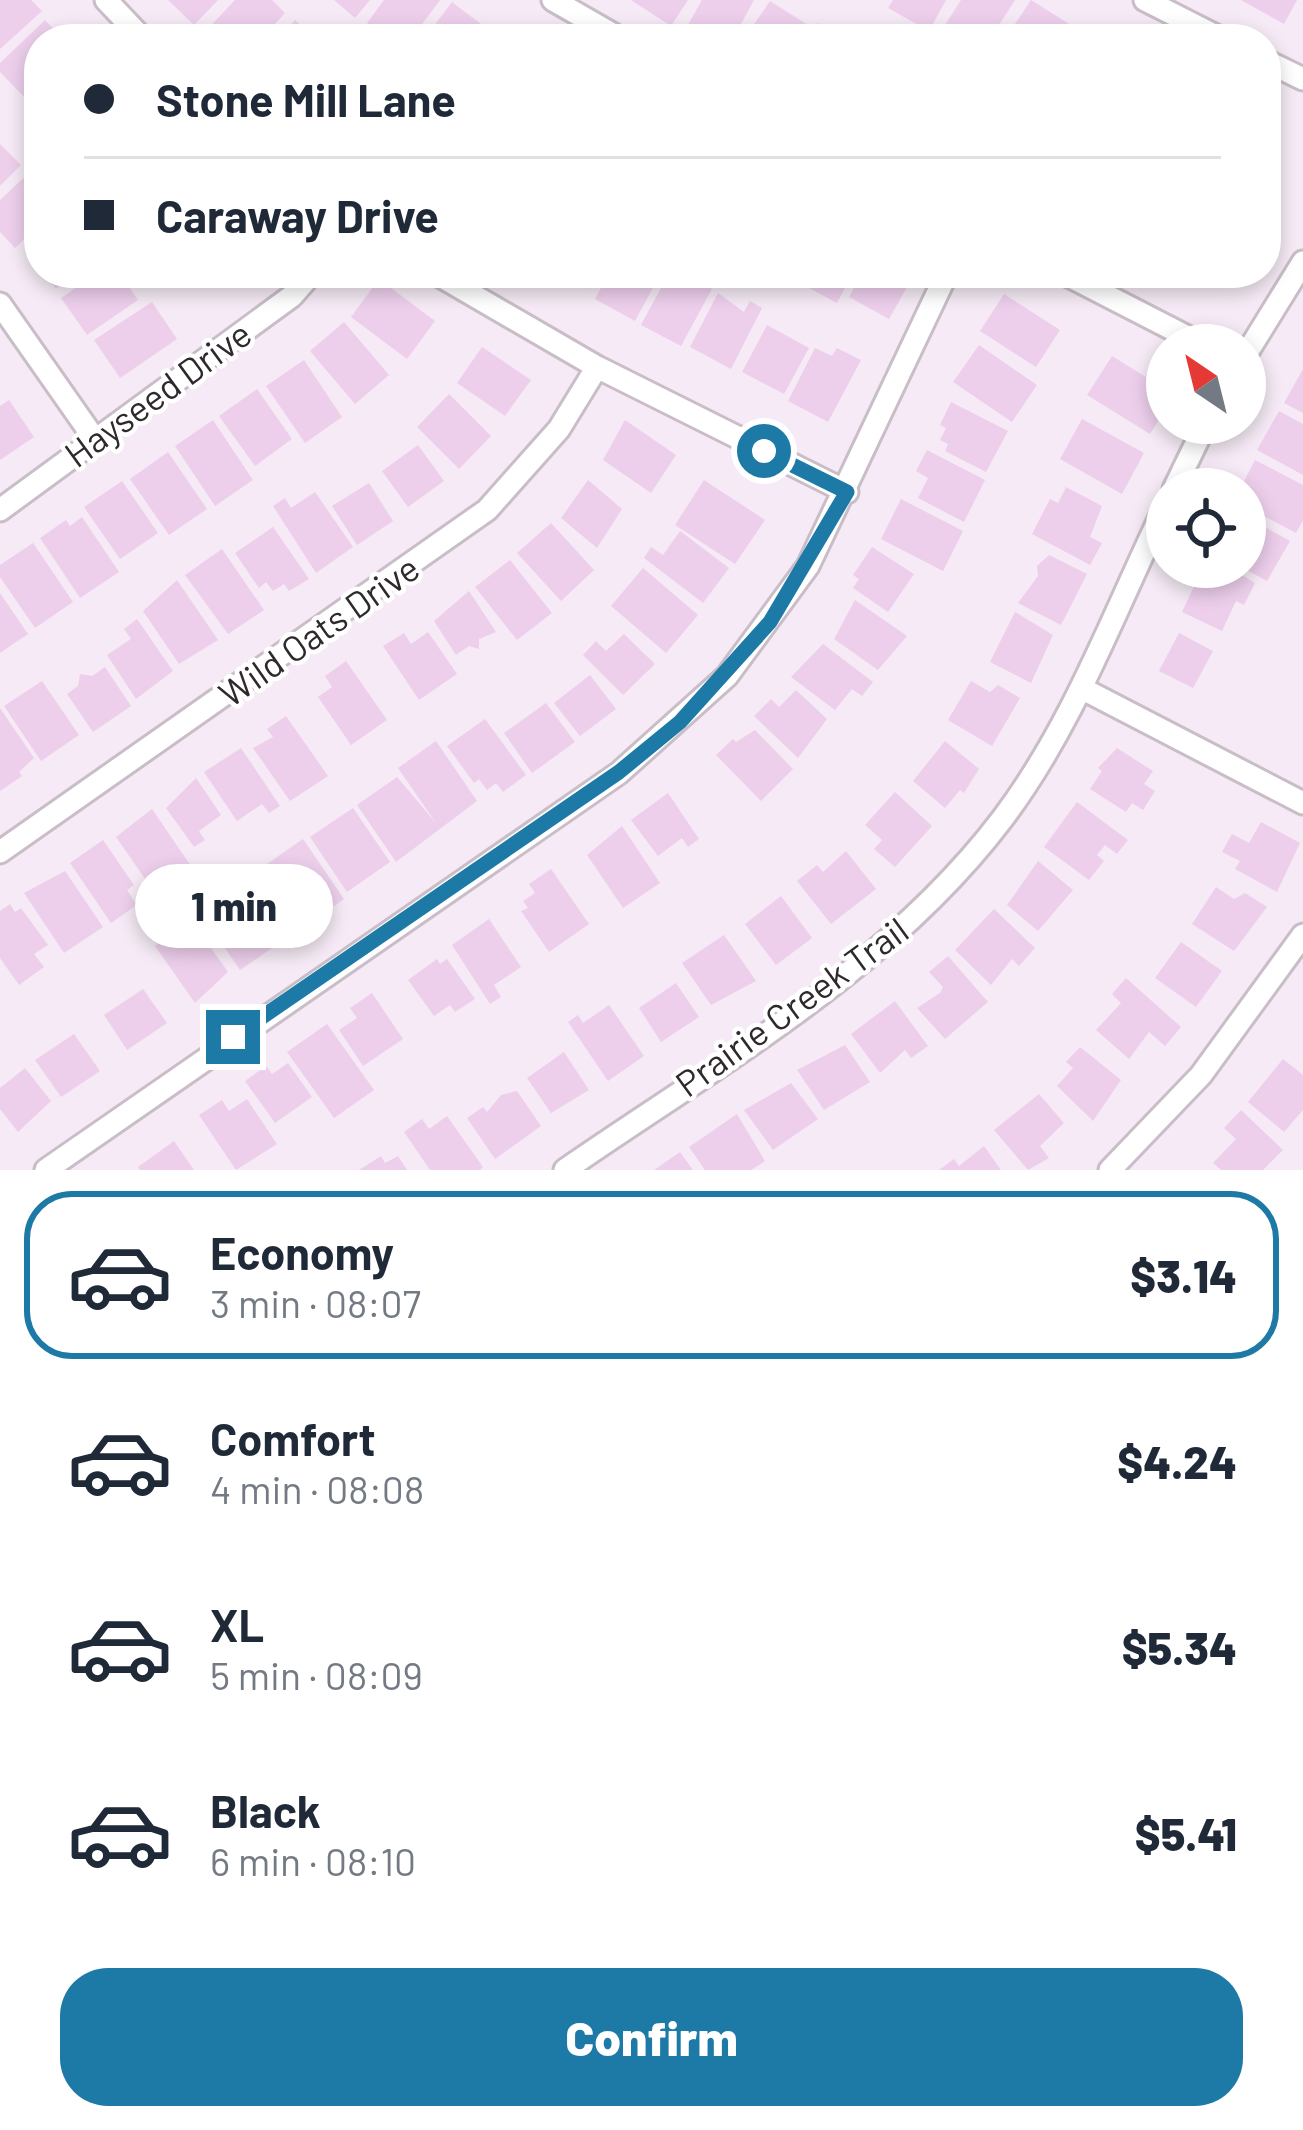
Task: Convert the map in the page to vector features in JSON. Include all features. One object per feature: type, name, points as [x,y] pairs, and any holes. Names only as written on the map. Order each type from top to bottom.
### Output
[{"type":"street","points":[[106,0],[129,24]]},
{"type":"street","points":[[553,0],[595,24]]},
{"type":"street","points":[[1145,0],[1192,24]]},
{"type":"street","points":[[1265,324],[1303,262]]},
{"type":"street","name":"Hayseed Drive","points":[[0,510],[299,288]]},
{"type":"street","points":[[461,288],[597,367],[847,492]]},
{"type":"street","points":[[46,1170],[619,772],[680,722],[770,622],[847,492],[940,288]]},
{"type":"street","points":[[1092,288],[1162,324]]},
{"type":"street","points":[[0,304],[96,441]]},
{"type":"street","name":"Wild Oats Drive","points":[[0,852],[487,510],[559,429],[597,367]]},
{"type":"street","name":"Prairie Creek Trail","points":[[565,1170],[840,980],[900,932],[1005,815],[1083,689],[1146,550]]},
{"type":"street","points":[[1083,689],[1303,803]]},
{"type":"street","points":[[1110,1170],[1201,1075],[1303,935]]},
{"type":"building","points":[[0,0],[31,0],[42,11],[0,49]]},
{"type":"building","points":[[168,0],[218,0],[195,24]]},
{"type":"building","points":[[235,0],[272,0],[285,13],[275,24],[212,24]]},
{"type":"building","points":[[334,0],[370,0],[355,18]]},
{"type":"building","points":[[384,0],[440,0],[422,24],[367,23]]},
{"type":"building","points":[[631,0],[688,0],[668,24]]},
{"type":"building","points":[[702,0],[754,0],[741,24],[688,24]]},
{"type":"building","points":[[893,0],[946,0],[933,24],[917,24],[888,8]]},
{"type":"building","points":[[961,0],[1015,0],[1000,24],[946,24]]},
{"type":"building","points":[[1031,0],[1069,24],[1015,24]]},
{"type":"building","points":[[1241,0],[1297,0],[1284,24]]},
{"type":"building","points":[[770,1],[806,24],[754,24]]},
{"type":"building","points":[[452,2],[481,24],[435,24]]},
{"type":"building","points":[[24,40],[24,97],[0,72],[0,63]]},
{"type":"building","points":[[0,144],[21,165],[0,186]]},
{"type":"building","points":[[24,177],[24,240],[15,248],[0,232],[0,200]]},
{"type":"building","points":[[75,288],[130,288],[138,300],[87,335],[61,298]]},
{"type":"building","points":[[372,288],[391,288],[435,321],[407,359],[351,317]]},
{"type":"building","points":[[601,288],[653,288],[635,321],[595,299]]},
{"type":"building","points":[[661,288],[712,289],[681,346],[641,325]]},
{"type":"building","points":[[809,288],[845,288],[837,303]]},
{"type":"building","points":[[854,288],[907,288],[889,319],[849,297]]},
{"type":"building","points":[[718,293],[744,312],[750,301],[762,308],[731,369],[690,347]]},
{"type":"building","points":[[1004,294],[1060,330],[1036,367],[980,331]]},
{"type":"building","points":[[152,302],[177,339],[120,378],[94,340]]},
{"type":"building","points":[[344,322],[389,375],[355,404],[310,351]]},
{"type":"building","points":[[767,325],[809,348],[784,394],[742,372]]},
{"type":"building","points":[[979,345],[1037,385],[1012,422],[953,382]]},
{"type":"building","points":[[482,347],[531,380],[505,416],[457,383]]},
{"type":"building","points":[[815,348],[832,356],[837,348],[861,360],[828,422],[788,401]]},
{"type":"building","points":[[1112,356],[1146,377],[1146,432],[1087,395]]},
{"type":"building","points":[[304,360],[342,417],[305,443],[266,386]]},
{"type":"building","points":[[1303,369],[1303,413],[1284,403]]},
{"type":"building","points":[[257,389],[292,439],[255,466],[219,416]]},
{"type":"building","points":[[449,394],[491,436],[459,469],[417,427]]},
{"type":"building","points":[[9,400],[34,437],[0,460],[0,406]]},
{"type":"building","points":[[951,402],[1008,431],[986,472],[945,451],[948,444],[940,440],[946,428],[940,425]]},
{"type":"building","points":[[1279,411],[1303,424],[1303,475],[1257,450],[1266,444],[1266,434]]},
{"type":"building","points":[[1082,419],[1144,453],[1122,494],[1060,459]]},
{"type":"building","points":[[213,420],[253,480],[215,506],[175,446]]},
{"type":"building","points":[[625,420],[676,455],[651,493],[603,460]]},
{"type":"building","points":[[418,445],[444,481],[408,507],[382,471]]},
{"type":"building","points":[[927,450],[985,480],[964,522],[918,498],[928,478],[916,471]]},
{"type":"building","points":[[168,452],[207,509],[169,535],[130,479]]},
{"type":"building","points":[[1255,460],[1303,485],[1303,520],[1296,533],[1266,517],[1266,468],[1251,468]]},
{"type":"building","points":[[588,480],[622,509],[597,548],[561,518]]},
{"type":"building","points":[[704,480],[765,520],[735,564],[675,525]]},
{"type":"building","points":[[122,481],[158,533],[120,559],[84,507]]},
{"type":"building","points":[[369,483],[393,521],[357,545],[332,506]]},
{"type":"building","points":[[1066,487],[1102,506],[1090,537],[1102,543],[1090,565],[1032,534],[1050,499],[1058,503]]},
{"type":"building","points":[[315,492],[353,547],[316,573],[273,506],[285,498],[291,508]]},
{"type":"building","points":[[901,499],[963,531],[943,571],[881,539]]},
{"type":"building","points":[[82,517],[119,572],[80,598],[40,538],[66,520],[70,526]]},
{"type":"building","points":[[551,523],[594,570],[561,601],[517,553]]},
{"type":"building","points":[[273,527],[309,579],[289,591],[284,584],[273,591],[266,582],[259,588],[235,553]]},
{"type":"building","points":[[1266,528],[1290,541],[1266,580]]},
{"type":"building","points":[[680,531],[729,568],[703,603],[644,558],[651,547],[663,555]]},
{"type":"building","points":[[33,543],[73,602],[35,628],[0,577],[0,565]]},
{"type":"building","points":[[872,547],[914,574],[888,612],[853,588],[859,579],[853,575]]},
{"type":"building","points":[[222,549],[264,610],[228,634],[185,575]]},
{"type":"building","points":[[1049,555],[1087,574],[1061,625],[1018,603],[1038,576],[1037,566]]},
{"type":"building","points":[[510,560],[552,613],[517,640],[475,587]]},
{"type":"building","points":[[643,568],[698,615],[666,653],[611,606]]},
{"type":"building","points":[[177,580],[218,640],[179,664],[143,611]]},
{"type":"building","points":[[1193,588],[1252,588],[1244,605],[1236,601],[1222,631],[1182,612]]},
{"type":"building","points":[[469,591],[496,632],[479,639],[479,649],[469,646],[456,655],[434,621]]},
{"type":"building","points":[[0,593],[28,634],[0,653]]},
{"type":"building","points":[[855,600],[907,636],[878,670],[834,639]]},
{"type":"building","points":[[1015,612],[1053,635],[1031,683],[990,662]]},
{"type":"building","points":[[137,619],[173,671],[136,699],[107,655],[131,639],[124,629]]},
{"type":"building","points":[[428,632],[457,674],[419,700],[383,646],[404,633],[411,644]]},
{"type":"building","points":[[1179,633],[1213,651],[1193,688],[1159,671]]},
{"type":"building","points":[[624,634],[655,664],[623,695],[583,655],[596,641],[606,651]]},
{"type":"building","points":[[823,644],[873,682],[862,696],[852,689],[835,710],[791,677]]},
{"type":"building","points":[[346,661],[387,720],[351,745],[318,697],[332,687],[325,676]]},
{"type":"building","points":[[105,667],[131,706],[93,732],[67,694],[78,686],[80,674],[92,676]]},
{"type":"building","points":[[590,675],[616,709],[580,736],[554,703]]},
{"type":"building","points":[[42,681],[79,735],[41,761],[4,706]]},
{"type":"building","points":[[971,681],[990,692],[998,685],[1020,698],[992,746],[948,720]]},
{"type":"building","points":[[796,690],[827,719],[798,758],[754,716],[771,699],[779,707]]},
{"type":"building","points":[[546,703],[575,742],[532,773],[504,733]]},
{"type":"building","points":[[0,708],[34,758],[19,772],[22,776],[0,791]]},
{"type":"building","points":[[286,716],[328,776],[290,801],[253,748],[273,737],[267,729]]},
{"type":"building","points":[[485,719],[526,775],[503,792],[496,783],[487,790],[479,779],[474,783],[447,746]]},
{"type":"building","points":[[755,730],[793,769],[761,801],[716,755],[733,739],[736,742]]},
{"type":"building","points":[[436,741],[477,801],[396,862],[357,805],[397,777],[436,823],[398,768]]},
{"type":"building","points":[[945,741],[979,769],[964,793],[960,790],[945,808],[913,781]]},
{"type":"building","points":[[241,748],[280,806],[269,813],[262,804],[237,821],[204,772]]},
{"type":"building","points":[[1117,748],[1153,771],[1144,784],[1155,791],[1143,810],[1132,803],[1126,812],[1090,789],[1102,771],[1098,768]]},
{"type":"building","points":[[196,778],[221,815],[199,831],[205,840],[194,847],[166,808]]},
{"type":"building","points":[[895,792],[932,826],[895,867],[874,849],[882,840],[865,825]]},
{"type":"building","points":[[668,793],[699,839],[688,847],[682,838],[658,856],[631,820]]},
{"type":"building","points":[[1077,802],[1128,840],[1117,854],[1105,845],[1097,855],[1104,861],[1089,880],[1044,847]]},
{"type":"building","points":[[353,808],[390,862],[347,892],[310,837]]},
{"type":"building","points":[[152,809],[191,866],[150,886],[116,837]]},
{"type":"building","points":[[1261,822],[1300,843],[1277,892],[1235,869],[1240,861],[1222,852],[1232,834],[1249,843]]},
{"type":"building","points":[[622,826],[660,883],[623,908],[587,855]]},
{"type":"building","points":[[303,839],[344,899],[324,913],[318,904],[299,916],[264,866]]},
{"type":"building","points":[[103,840],[134,885],[127,890],[137,905],[111,923],[70,863]]},
{"type":"building","points":[[846,851],[876,889],[831,924],[797,881],[817,865],[823,872]]},
{"type":"building","points":[[1038,861],[1073,890],[1038,931],[1007,905]]},
{"type":"building","points":[[551,869],[589,924],[549,952],[521,911],[528,908],[523,901],[535,893],[529,884]]},
{"type":"building","points":[[65,871],[103,927],[64,953],[24,893]]},
{"type":"building","points":[[1216,887],[1234,899],[1245,893],[1267,907],[1234,951],[1192,924]]},
{"type":"building","points":[[781,896],[812,938],[776,965],[745,924]]},
{"type":"building","points":[[10,904],[15,912],[21,908],[48,945],[34,954],[44,967],[19,985],[0,958],[0,911]]},
{"type":"building","points":[[251,906],[278,944],[240,970],[214,932]]},
{"type":"building","points":[[994,909],[1035,948],[1019,966],[1012,959],[991,985],[955,950]]},
{"type":"building","points":[[489,919],[521,967],[494,985],[501,997],[490,1004],[452,945]]},
{"type":"building","points":[[192,921],[228,972],[195,1003],[155,946]]},
{"type":"building","points":[[724,935],[756,981],[711,1005],[682,963]]},
{"type":"building","points":[[1181,942],[1222,971],[1196,1007],[1155,978]]},
{"type":"building","points":[[948,956],[988,1002],[945,1039],[917,1008],[940,993],[943,987],[929,972]]},
{"type":"building","points":[[437,959],[440,964],[447,959],[475,999],[455,1012],[450,1005],[434,1016],[408,980]]},
{"type":"building","points":[[1126,978],[1181,1027],[1165,1046],[1149,1032],[1129,1059],[1096,1030],[1121,1003],[1112,994]]},
{"type":"building","points":[[676,983],[699,1017],[661,1042],[639,1008]]},
{"type":"building","points":[[143,989],[167,1023],[127,1050],[104,1015]]},
{"type":"building","points":[[372,993],[403,1039],[363,1066],[339,1030],[357,1018],[350,1008]]},
{"type":"building","points":[[895,1001],[928,1046],[911,1058],[905,1050],[880,1073],[851,1034]]},
{"type":"building","points":[[609,1005],[644,1056],[608,1081],[568,1022],[578,1015],[583,1023]]},
{"type":"building","points":[[327,1024],[374,1090],[334,1118],[287,1052]]},
{"type":"building","points":[[74,1034],[100,1071],[61,1097],[35,1060]]},
{"type":"building","points":[[845,1045],[870,1082],[824,1110],[797,1070]]},
{"type":"building","points":[[1080,1047],[1121,1080],[1093,1121],[1057,1086],[1073,1068],[1066,1062]]},
{"type":"building","points":[[564,1052],[589,1090],[551,1113],[527,1078]]},
{"type":"building","points":[[1283,1059],[1303,1075],[1303,1110],[1284,1132],[1248,1102]]},
{"type":"building","points":[[288,1063],[312,1097],[275,1123],[245,1081],[266,1066],[272,1074]]},
{"type":"building","points":[[25,1068],[51,1101],[18,1132],[0,1109],[0,1088]]},
{"type":"building","points":[[791,1083],[818,1119],[773,1150],[744,1110]]},
{"type":"building","points":[[517,1091],[541,1126],[495,1159],[467,1118],[483,1107],[487,1112],[501,1095]]},
{"type":"building","points":[[1039,1094],[1064,1123],[1040,1146],[1049,1158],[1028,1170],[994,1130]]},
{"type":"building","points":[[247,1099],[277,1144],[236,1170],[199,1115],[222,1100],[229,1111]]},
{"type":"building","points":[[1241,1110],[1283,1150],[1263,1170],[1221,1170],[1213,1163],[1236,1139],[1224,1128]]},
{"type":"building","points":[[737,1114],[765,1161],[751,1170],[705,1170],[689,1147]]},
{"type":"building","points":[[447,1116],[483,1167],[480,1170],[430,1170],[404,1132],[422,1119],[429,1129]]},
{"type":"building","points":[[174,1141],[194,1170],[140,1170],[138,1167]]},
{"type":"building","points":[[984,1146],[1001,1170],[939,1170],[954,1159],[959,1166]]},
{"type":"building","points":[[680,1152],[693,1170],[654,1170]]},
{"type":"building","points":[[381,1156],[385,1163],[398,1156],[407,1170],[359,1170]]},
{"type":"route","points":[[233,1037],[619,772],[727,676],[808,566],[847,492],[764,451]]}]
